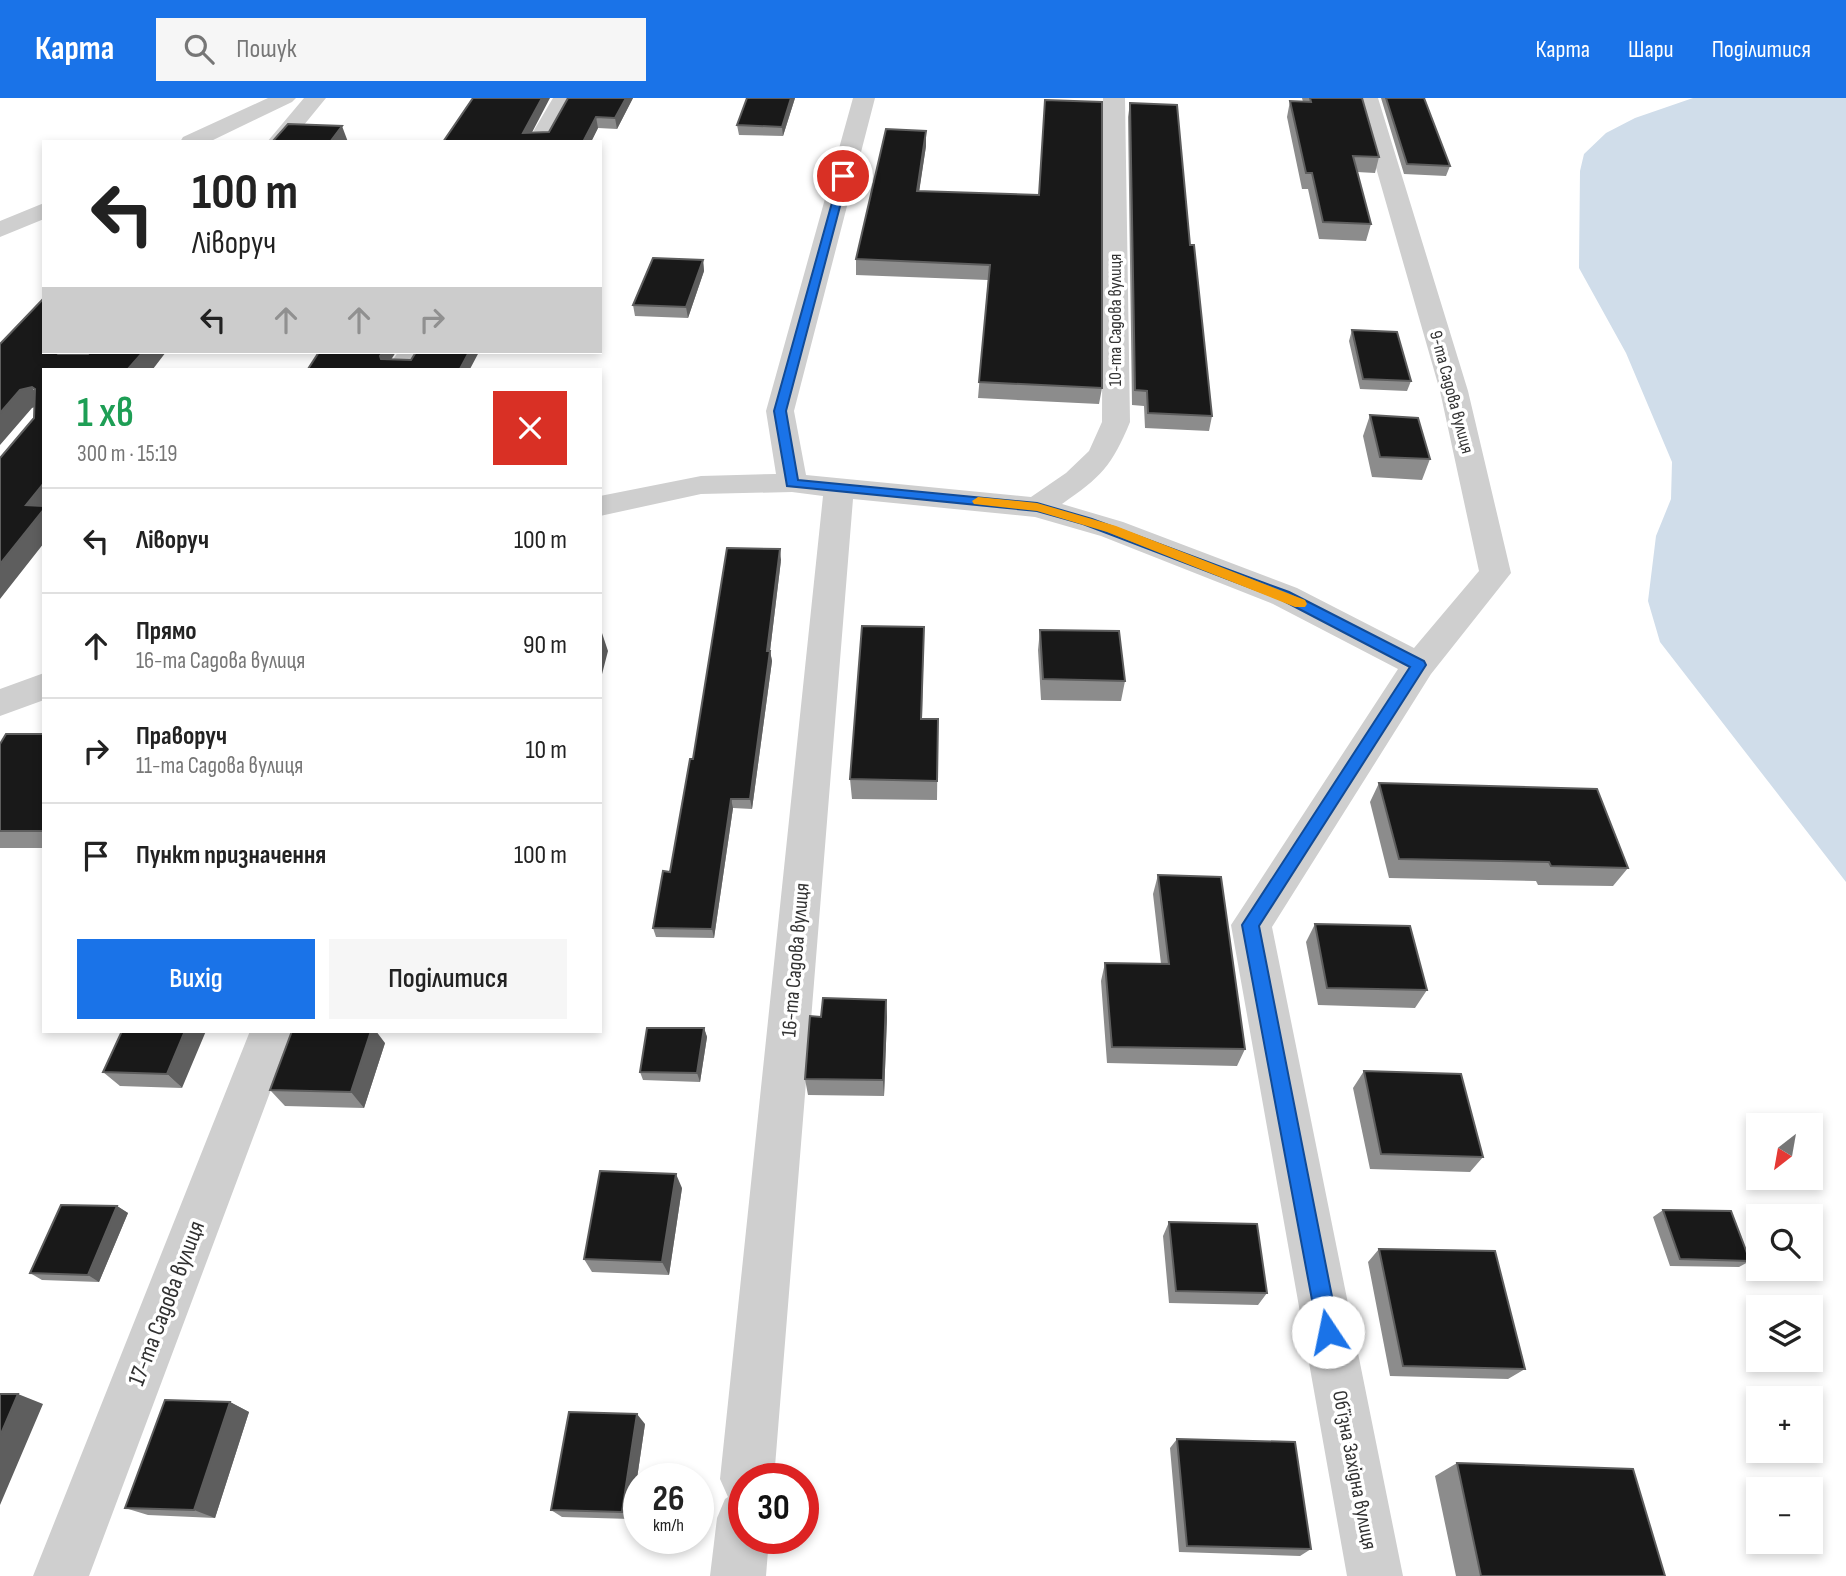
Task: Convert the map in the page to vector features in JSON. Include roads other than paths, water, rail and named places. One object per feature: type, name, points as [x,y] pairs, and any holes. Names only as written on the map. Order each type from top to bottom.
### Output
[{"type":"street","points":[[195,140],[285,98]]},
{"type":"street","points":[[280,140],[315,98]]},
{"type":"street","points":[[539,140],[564,98]]},
{"type":"street","points":[[792,483],[780,411],[864,98]]},
{"type":"street","name":"10-та Садова вулиця","points":[[1037,507],[1077,480],[1102,455],[1116,422],[1114,98]]},
{"type":"street","name":"9-та Садова вулиця","points":[[1367,98],[1454,390],[1495,573],[1419,665]]},
{"type":"street","points":[[0,230],[42,211]]},
{"type":"street","points":[[602,506],[701,485],[792,483],[1037,507],[1112,529],[1285,596],[1419,665]]},
{"type":"street","name":"16-та Садова вулиця","points":[[748,1463],[839,487]]},
{"type":"street","name":"Обʼїзна Західна вулиця","points":[[1375,1576],[1251,925],[1419,665]]},
{"type":"street","points":[[0,702],[42,687]]},
{"type":"street","name":"17-та Садова вулиця","points":[[61,1576],[270,1033]]},
{"type":"street","points":[[738,1576],[740,1554]]},
{"type":"water","points":[[1693,98],[1846,98],[1846,882],[1660,642],[1648,601],[1656,536],[1671,499],[1672,462],[1626,353],[1579,268],[1580,171],[1584,154],[1606,133],[1635,118]]}]
